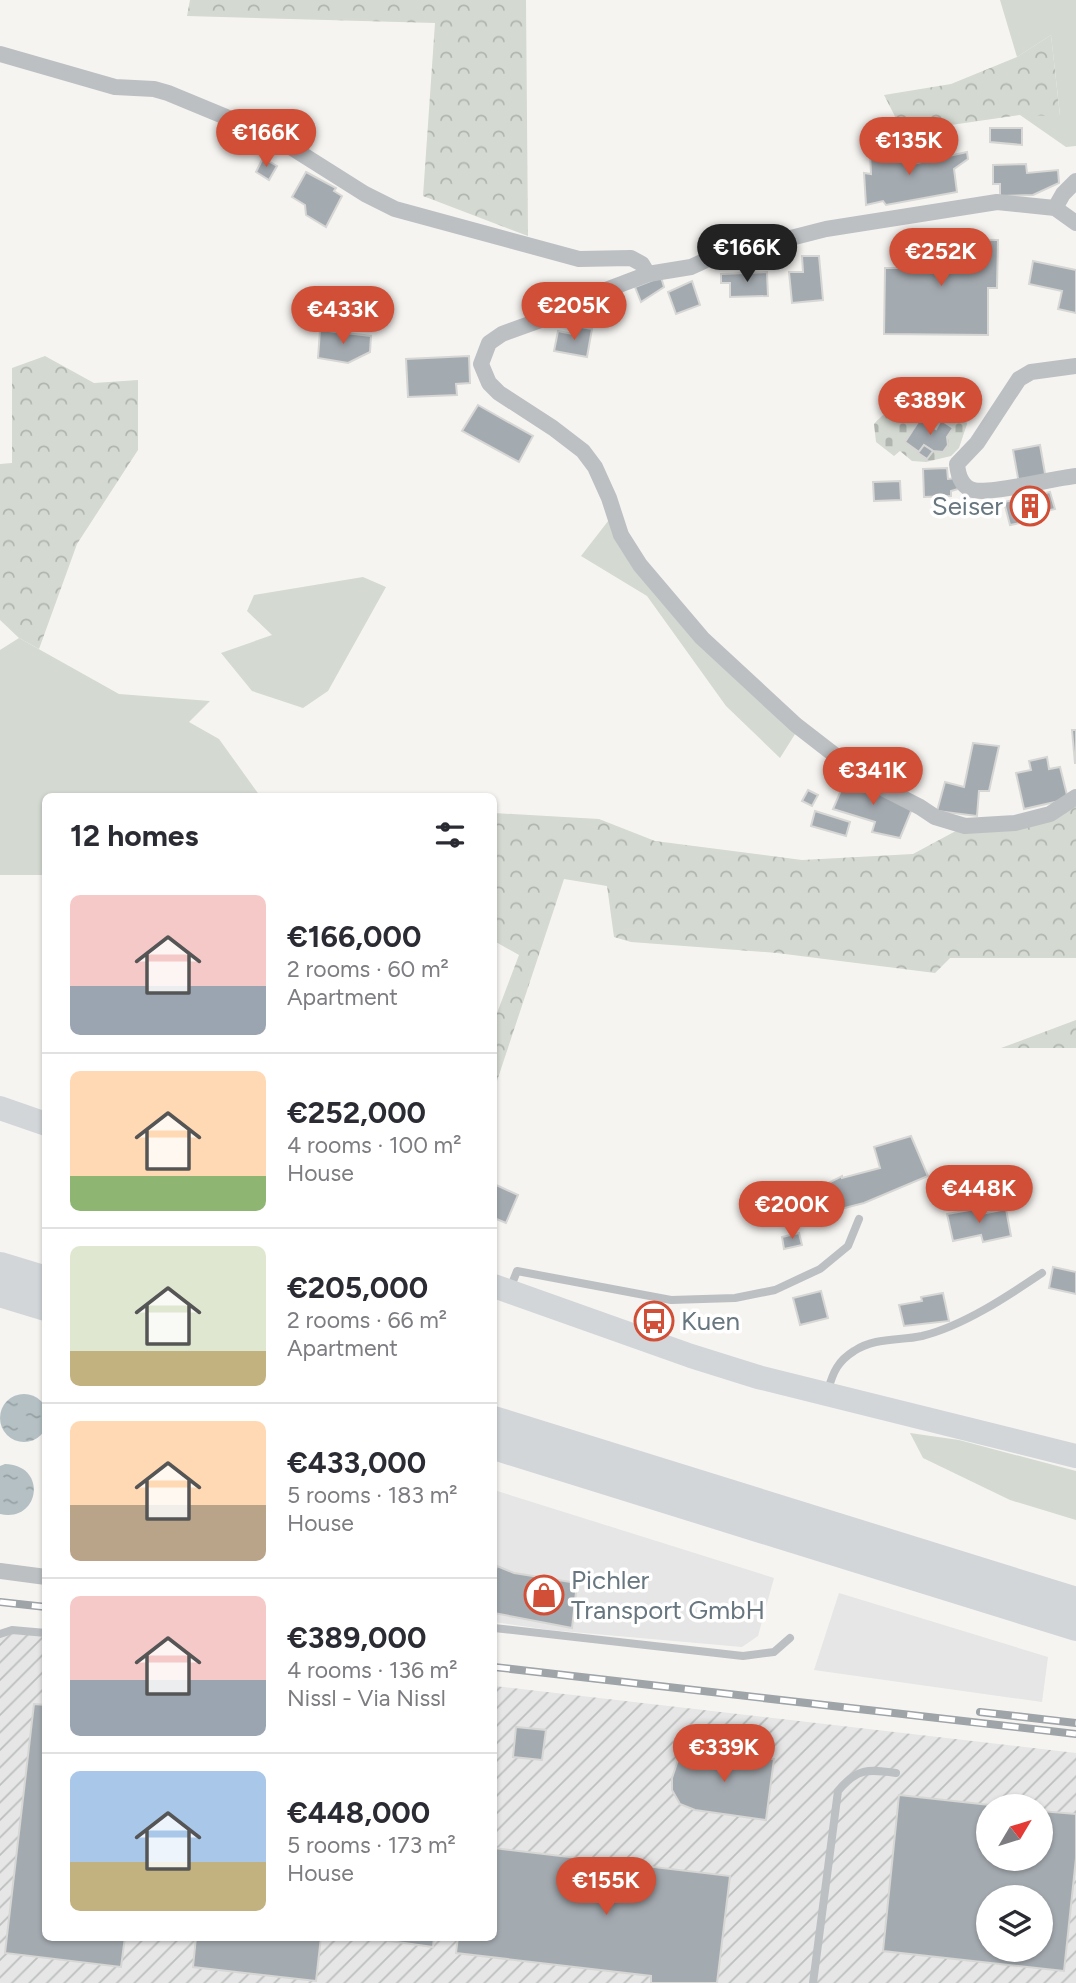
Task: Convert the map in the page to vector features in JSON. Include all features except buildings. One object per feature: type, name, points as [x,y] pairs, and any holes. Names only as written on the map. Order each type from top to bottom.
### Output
[{"type":"highway","points":[[0,1266],[42,1279]]},
{"type":"highway","points":[[0,1293],[42,1306]]},
{"type":"highway","points":[[497,1421],[1076,1601]]},
{"type":"highway","points":[[497,1447],[1076,1628]]},
{"type":"main road","points":[[0,1108],[42,1123]]},
{"type":"main road","points":[[502,1289],[691,1356],[827,1394],[1076,1456]]},
{"type":"street","points":[[0,54],[116,87],[154,89],[169,93],[289,146],[365,194],[395,209],[579,259],[631,258],[642,264],[648,274]]},
{"type":"street","points":[[1055,208],[1063,194],[1076,181]]},
{"type":"street","points":[[1076,223],[1055,208],[996,202],[826,229],[726,251],[691,267],[648,274],[598,293],[549,317],[502,334],[489,343],[481,364],[484,375],[499,393],[583,450],[595,467],[609,498],[621,535],[640,565],[702,638],[796,725],[867,780],[935,817],[965,826],[1015,823],[1050,814],[1076,797]]},
{"type":"street","points":[[1076,366],[1031,372],[1019,380],[977,443],[957,464],[958,475],[966,486],[974,491],[1076,476]]},
{"type":"street","points":[[0,1571],[42,1576]]},
{"type":"lane","points":[[502,1289],[517,1271],[671,1300],[735,1298],[775,1290],[820,1269],[848,1247],[859,1219]]},
{"type":"lane","points":[[827,1394],[835,1367],[855,1350],[882,1339],[923,1336],[971,1317],[1042,1273]]},
{"type":"lane","points":[[497,1628],[743,1656],[774,1652],[790,1639]]},
{"type":"lane","points":[[0,1634],[12,1630],[42,1633]]},
{"type":"lane","points":[[813,1983],[838,1791],[851,1775],[874,1770],[896,1773]]},
{"type":"shaded area","points":[[497,1491],[774,1578],[758,1636],[742,1647],[550,1630],[497,1622]]},
{"type":"shaded area","points":[[839,1593],[1048,1657],[1042,1702],[814,1670]]},
{"type":"shaded area","points":[[0,1630],[42,1635],[42,1941],[497,1941],[497,1686],[1076,1753],[1076,1983],[0,1983]]},
{"type":"green space","points":[[190,0],[526,0],[528,236],[423,196],[435,23],[187,16]]},
{"type":"green space","points":[[1000,0],[1076,0],[1076,146],[1066,147],[1020,115],[1060,115],[1051,35],[1017,57]]},
{"type":"green space","points":[[1051,35],[1060,116],[1020,115],[903,132],[884,95],[951,84],[1017,57]]},
{"type":"green space","points":[[45,356],[94,383],[138,380],[138,450],[77,544],[39,649],[19,638],[0,620],[0,464],[12,463],[12,368]]},
{"type":"green space","points":[[927,397],[949,402],[964,414],[967,424],[959,448],[951,456],[926,462],[912,461],[900,451],[894,456],[876,442],[874,424],[880,418],[898,406]]},
{"type":"green space","points":[[612,516],[697,627],[802,723],[780,758],[726,706],[647,596],[581,556]]},
{"type":"green space","points":[[363,577],[386,587],[328,691],[303,708],[252,691],[221,653],[272,635],[247,611],[254,595]]},
{"type":"green space","points":[[19,638],[119,694],[210,701],[189,722],[219,739],[258,793],[42,793],[42,875],[0,875],[0,650]]},
{"type":"green space","points":[[1076,797],[1076,958],[950,958],[935,973],[777,953],[631,942],[614,937],[607,886],[564,879],[497,1081],[497,1013],[519,955],[497,943],[497,813],[599,819],[655,841],[802,860],[913,854],[965,826],[1015,823]]},
{"type":"green space","points":[[1076,1020],[1076,1048],[1001,1048]]},
{"type":"green space","points":[[910,1433],[959,1440],[1076,1471],[1076,1520],[1010,1500],[923,1458]]},
{"type":"water","points":[[24,1394],[41,1401],[41,1435],[24,1442],[7,1435],[0,1418],[7,1401]]},
{"type":"water","points":[[5,1464],[19,1467],[28,1473],[33,1483],[34,1493],[30,1502],[24,1510],[13,1514],[0,1514],[0,1466]]},
{"type":"railway","points":[[0,1602],[42,1607]]},
{"type":"railway","points":[[497,1667],[1076,1734]]},
{"type":"railway","points":[[980,1712],[1076,1723]]},
{"type":"place","name":"Seiser","points":[[1030,506]]},
{"type":"place","name":"Kuen","points":[[654,1321]]},
{"type":"place","name":"Pichler Transport GmbH","points":[[544,1595]]}]
